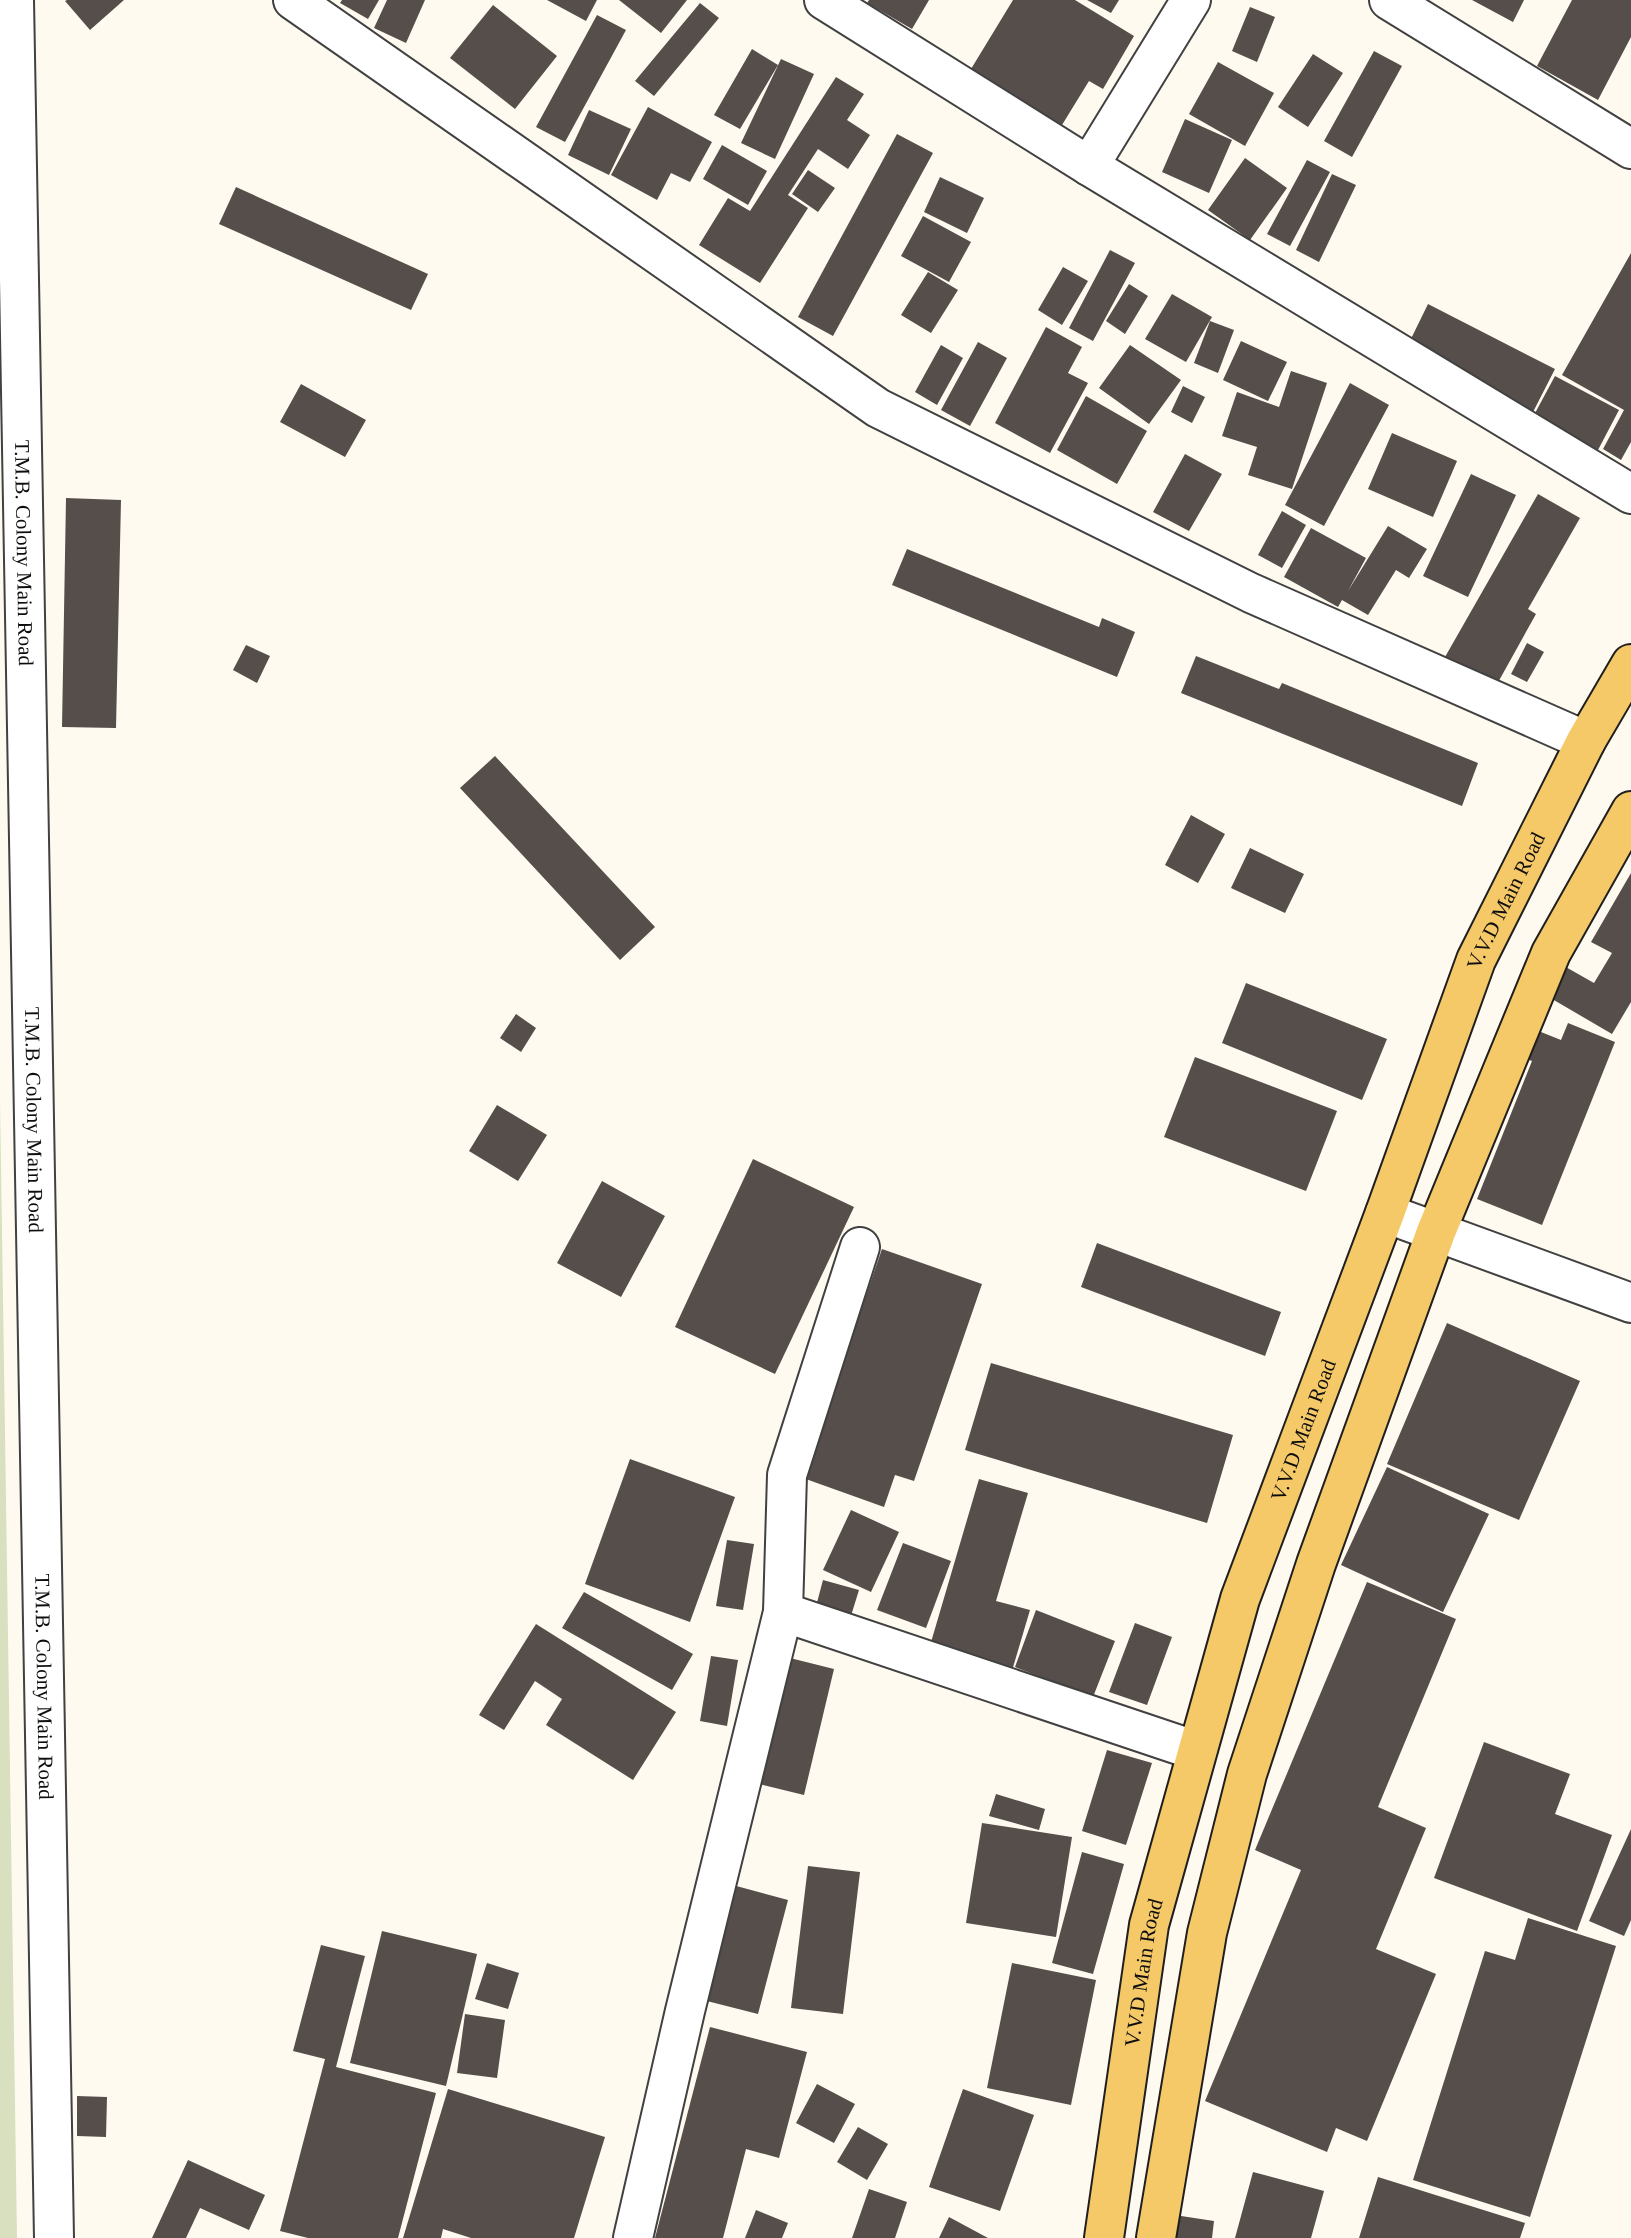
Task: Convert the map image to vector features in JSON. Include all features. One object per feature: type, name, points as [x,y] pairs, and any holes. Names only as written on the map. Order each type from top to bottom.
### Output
[{"type":"main road","name":"V.V.D Main Road","points":[[1104,2238],[1149,1925],[1240,1600],[1385,1213],[1476,960],[1587,741],[1631,664]]},
{"type":"main road","points":[[1156,2238],[1207,1933],[1247,1774],[1316,1564],[1436,1232],[1551,953],[1631,811]]},
{"type":"main road","points":[[1197,1751],[1247,1774]]},
{"type":"street","name":"T.M.B. Colony Main Road","points":[[14,0],[8,126],[15,953],[54,2238]]},
{"type":"street","points":[[293,0],[878,408],[1251,593],[1587,741]]},
{"type":"street","points":[[824,0],[1088,166],[1631,494]]},
{"type":"street","points":[[1088,166],[1191,0]]},
{"type":"street","points":[[1389,0],[1631,149]]},
{"type":"street","points":[[1385,1213],[1631,1303]]},
{"type":"street","points":[[633,2238],[685,2011],[783,1612],[787,1475],[860,1247]]},
{"type":"street","points":[[783,1612],[1197,1751]]},
{"type":"green space","points":[[0,1098],[17,2238],[0,2238]]},
{"type":"building","points":[[124,0],[90,30],[65,1]]},
{"type":"building","points":[[342,0],[379,0],[368,19],[340,3]]},
{"type":"building","points":[[387,0],[425,0],[406,43],[374,28]]},
{"type":"building","points":[[547,0],[597,0],[586,21]]},
{"type":"building","points":[[619,0],[687,0],[661,33]]},
{"type":"building","points":[[869,0],[929,0],[912,29],[867,3]]},
{"type":"building","points":[[1013,0],[1075,0],[1134,36],[1103,89],[1089,81],[1062,125],[971,69]]},
{"type":"building","points":[[1087,0],[1119,0],[1111,13]]},
{"type":"building","points":[[1472,0],[1524,0],[1513,22]]},
{"type":"building","points":[[1572,0],[1631,0],[1631,37],[1598,100],[1537,66]]},
{"type":"building","points":[[700,3],[719,18],[654,96],[635,81]]},
{"type":"building","points":[[493,5],[557,56],[515,109],[450,58]]},
{"type":"building","points":[[1250,7],[1275,17],[1257,62],[1232,51]]},
{"type":"building","points":[[597,15],[626,30],[565,142],[536,127]]},
{"type":"building","points":[[752,49],[778,65],[740,129],[714,115]]},
{"type":"building","points":[[1374,51],[1402,66],[1352,157],[1324,141]]},
{"type":"building","points":[[1313,54],[1343,73],[1308,127],[1278,107]]},
{"type":"building","points":[[781,59],[814,74],[775,159],[741,143]]},
{"type":"building","points":[[1218,62],[1274,93],[1245,146],[1189,114]]},
{"type":"building","points":[[836,77],[864,94],[847,120],[870,135],[848,169],[818,149],[788,195],[808,208],[760,283],[699,245],[728,198],[750,211]]},
{"type":"building","points":[[648,107],[712,142],[690,182],[671,173],[657,200],[611,175]]},
{"type":"building","points":[[589,110],[631,129],[609,175],[568,155]]},
{"type":"building","points":[[1185,119],[1232,140],[1209,193],[1162,172]]},
{"type":"building","points":[[897,134],[933,153],[833,336],[798,317]]},
{"type":"building","points":[[722,145],[767,171],[748,205],[703,179]]},
{"type":"building","points":[[1245,158],[1287,188],[1250,240],[1208,210]]},
{"type":"building","points":[[1307,160],[1330,172],[1290,246],[1267,234]]},
{"type":"building","points":[[808,170],[835,188],[818,212],[792,194]]},
{"type":"building","points":[[1332,174],[1356,185],[1319,262],[1296,250]]},
{"type":"building","points":[[940,177],[984,198],[967,233],[924,212]]},
{"type":"building","points":[[236,187],[428,274],[411,310],[219,224]]},
{"type":"building","points":[[923,216],[971,242],[949,282],[901,256]]},
{"type":"building","points":[[1110,250],[1135,263],[1093,341],[1069,328]]},
{"type":"building","points":[[1631,253],[1631,442],[1621,460],[1603,449],[1624,410],[1562,375]]},
{"type":"building","points":[[1063,267],[1088,281],[1062,325],[1038,310]]},
{"type":"building","points":[[928,272],[958,290],[931,333],[901,315]]},
{"type":"building","points":[[1129,284],[1148,296],[1125,334],[1106,321]]},
{"type":"building","points":[[1172,294],[1212,317],[1186,362],[1145,339]]},
{"type":"building","points":[[1428,304],[1555,369],[1531,416],[1405,351]]},
{"type":"building","points":[[1210,321],[1234,330],[1218,373],[1194,363]]},
{"type":"building","points":[[1046,327],[1082,347],[1068,373],[1088,383],[1050,453],[995,423]]},
{"type":"building","points":[[1241,341],[1287,362],[1268,401],[1223,380]]},
{"type":"building","points":[[978,342],[1007,358],[970,426],[941,410]]},
{"type":"building","points":[[941,345],[963,358],[937,405],[915,392]]},
{"type":"building","points":[[1130,345],[1181,380],[1149,424],[1099,388]]},
{"type":"building","points":[[1291,371],[1327,383],[1292,489],[1248,475],[1257,447],[1222,436],[1237,392],[1279,407]]},
{"type":"building","points":[[1555,376],[1619,410],[1598,450],[1534,415]]},
{"type":"building","points":[[1350,383],[1389,405],[1324,526],[1285,505]]},
{"type":"building","points":[[301,384],[366,420],[345,457],[280,422]]},
{"type":"building","points":[[1183,386],[1205,397],[1192,423],[1171,412]]},
{"type":"building","points":[[1086,396],[1147,431],[1117,484],[1057,450]]},
{"type":"building","points":[[1392,433],[1457,461],[1433,517],[1368,489]]},
{"type":"building","points":[[1185,454],[1222,474],[1189,531],[1153,512]]},
{"type":"building","points":[[1471,474],[1516,495],[1468,597],[1423,576]]},
{"type":"building","points":[[1538,494],[1580,518],[1528,609],[1536,614],[1496,686],[1445,657]]},
{"type":"building","points":[[66,498],[121,500],[116,728],[62,727]]},
{"type":"building","points":[[1282,511],[1306,525],[1282,568],[1258,555]]},
{"type":"building","points":[[1388,526],[1427,549],[1409,578],[1396,570],[1368,615],[1342,600],[1338,607],[1284,577],[1311,528],[1366,558],[1348,591]]},
{"type":"building","points":[[907,549],[1099,627],[1102,618],[1135,632],[1117,677],[892,585]]},
{"type":"building","points":[[1527,643],[1544,652],[1527,682],[1511,674]]},
{"type":"building","points":[[246,645],[270,656],[257,683],[233,670]]},
{"type":"building","points":[[1196,656],[1279,689],[1282,683],[1478,763],[1462,806],[1181,693]]},
{"type":"building","points":[[495,756],[655,927],[620,960],[460,788]]},
{"type":"building","points":[[1191,815],[1225,834],[1198,883],[1165,865]]},
{"type":"building","points":[[1250,848],[1304,874],[1285,913],[1231,888]]},
{"type":"building","points":[[1631,873],[1631,1002],[1612,1034],[1547,996],[1564,966],[1594,983],[1612,953],[1591,942]]},
{"type":"building","points":[[1246,983],[1387,1039],[1362,1100],[1222,1043]]},
{"type":"building","points":[[516,1014],[536,1028],[521,1052],[500,1038]]},
{"type":"building","points":[[1568,1023],[1615,1042],[1542,1225],[1477,1199],[1532,1061],[1520,1057],[1531,1028],[1561,1040]]},
{"type":"building","points":[[1195,1057],[1337,1111],[1306,1191],[1164,1137]]},
{"type":"building","points":[[497,1105],[547,1135],[518,1181],[469,1151]]},
{"type":"building","points":[[753,1159],[854,1207],[775,1374],[675,1327]]},
{"type":"building","points":[[602,1181],[665,1216],[621,1297],[557,1263]]},
{"type":"building","points":[[1097,1243],[1281,1312],[1265,1356],[1081,1287]]},
{"type":"building","points":[[882,1249],[982,1284],[914,1481],[895,1475],[884,1507],[803,1478]]},
{"type":"building","points":[[1447,1323],[1580,1381],[1519,1520],[1387,1464]]},
{"type":"building","points":[[991,1363],[1233,1435],[1207,1523],[965,1450]]},
{"type":"building","points":[[630,1459],[735,1497],[690,1622],[585,1584]]},
{"type":"building","points":[[1387,1467],[1489,1514],[1443,1612],[1341,1565]]},
{"type":"building","points":[[979,1479],[1028,1493],[996,1601],[1030,1610],[1011,1674],[929,1649]]},
{"type":"building","points":[[851,1510],[899,1532],[871,1592],[823,1570]]},
{"type":"building","points":[[727,1540],[754,1544],[743,1610],[716,1606]]},
{"type":"building","points":[[903,1543],[951,1561],[926,1628],[877,1610]]},
{"type":"building","points":[[823,1580],[859,1590],[850,1619],[815,1610]]},
{"type":"building","points":[[1367,1582],[1456,1619],[1378,1807],[1426,1828],[1376,1949],[1436,1974],[1367,2141],[1336,2128],[1327,2152],[1205,2101],[1301,1870],[1255,1850]]},
{"type":"building","points":[[584,1592],[693,1654],[672,1690],[562,1628]]},
{"type":"building","points":[[1036,1610],[1115,1641],[1093,1697],[1015,1667]]},
{"type":"building","points":[[1135,1623],[1172,1637],[1147,1705],[1109,1692]]},
{"type":"building","points":[[536,1624],[676,1712],[633,1780],[546,1725],[562,1699],[535,1681],[504,1730],[479,1715]]},
{"type":"building","points":[[711,1656],[738,1660],[727,1726],[700,1721]]},
{"type":"building","points":[[786,1657],[834,1669],[804,1795],[755,1783]]},
{"type":"building","points":[[1484,1742],[1570,1774],[1555,1814],[1612,1835],[1577,1931],[1434,1878]]},
{"type":"building","points":[[1107,1750],[1152,1763],[1126,1845],[1082,1831]]},
{"type":"building","points":[[996,1794],[1045,1809],[1039,1830],[989,1816]]},
{"type":"building","points":[[982,1823],[1072,1837],[1056,1937],[966,1923]]},
{"type":"building","points":[[1631,1829],[1631,1920],[1624,1936],[1589,1921]]},
{"type":"building","points":[[1082,1852],[1124,1864],[1093,1974],[1052,1963]]},
{"type":"building","points":[[808,1866],[860,1872],[843,2014],[791,2008]]},
{"type":"building","points":[[729,1884],[788,1900],[758,2014],[699,1999]]},
{"type":"building","points":[[1528,1918],[1616,1946],[1530,2217],[1413,2180],[1485,1951],[1515,1960]]},
{"type":"building","points":[[382,1931],[477,1954],[446,2086],[350,2063]]},
{"type":"building","points":[[321,1945],[365,1956],[336,2067],[436,2093],[398,2238],[308,2238],[280,2231],[325,2059],[293,2051]]},
{"type":"building","points":[[487,1963],[519,1973],[508,2009],[475,1999]]},
{"type":"building","points":[[1012,1963],[1096,1980],[1071,2105],[987,2088]]},
{"type":"building","points":[[465,2014],[505,2020],[497,2078],[457,2073]]},
{"type":"building","points":[[710,2027],[807,2052],[779,2158],[746,2149],[723,2238],[655,2238]]},
{"type":"building","points":[[817,2084],[855,2104],[834,2143],[796,2123]]},
{"type":"building","points":[[448,2089],[605,2137],[574,2238],[471,2238],[443,2229],[441,2238],[403,2238]]},
{"type":"building","points":[[963,2089],[1034,2115],[1000,2211],[929,2187]]},
{"type":"building","points":[[77,2096],[107,2097],[106,2137],[77,2136]]},
{"type":"building","points":[[858,2127],[888,2144],[867,2180],[837,2162]]},
{"type":"building","points":[[188,2160],[265,2195],[249,2230],[200,2208],[186,2238],[152,2238]]},
{"type":"building","points":[[1253,2172],[1324,2191],[1311,2238],[1235,2238]]},
{"type":"building","points":[[1378,2177],[1525,2223],[1520,2238],[1359,2238]]},
{"type":"building","points":[[869,2189],[907,2202],[895,2238],[852,2238]]},
{"type":"building","points":[[756,2210],[788,2223],[782,2238],[745,2238]]},
{"type":"building","points":[[1168,2214],[1214,2221],[1212,2238],[1165,2238]]},
{"type":"building","points":[[949,2217],[988,2238],[939,2238]]}]
